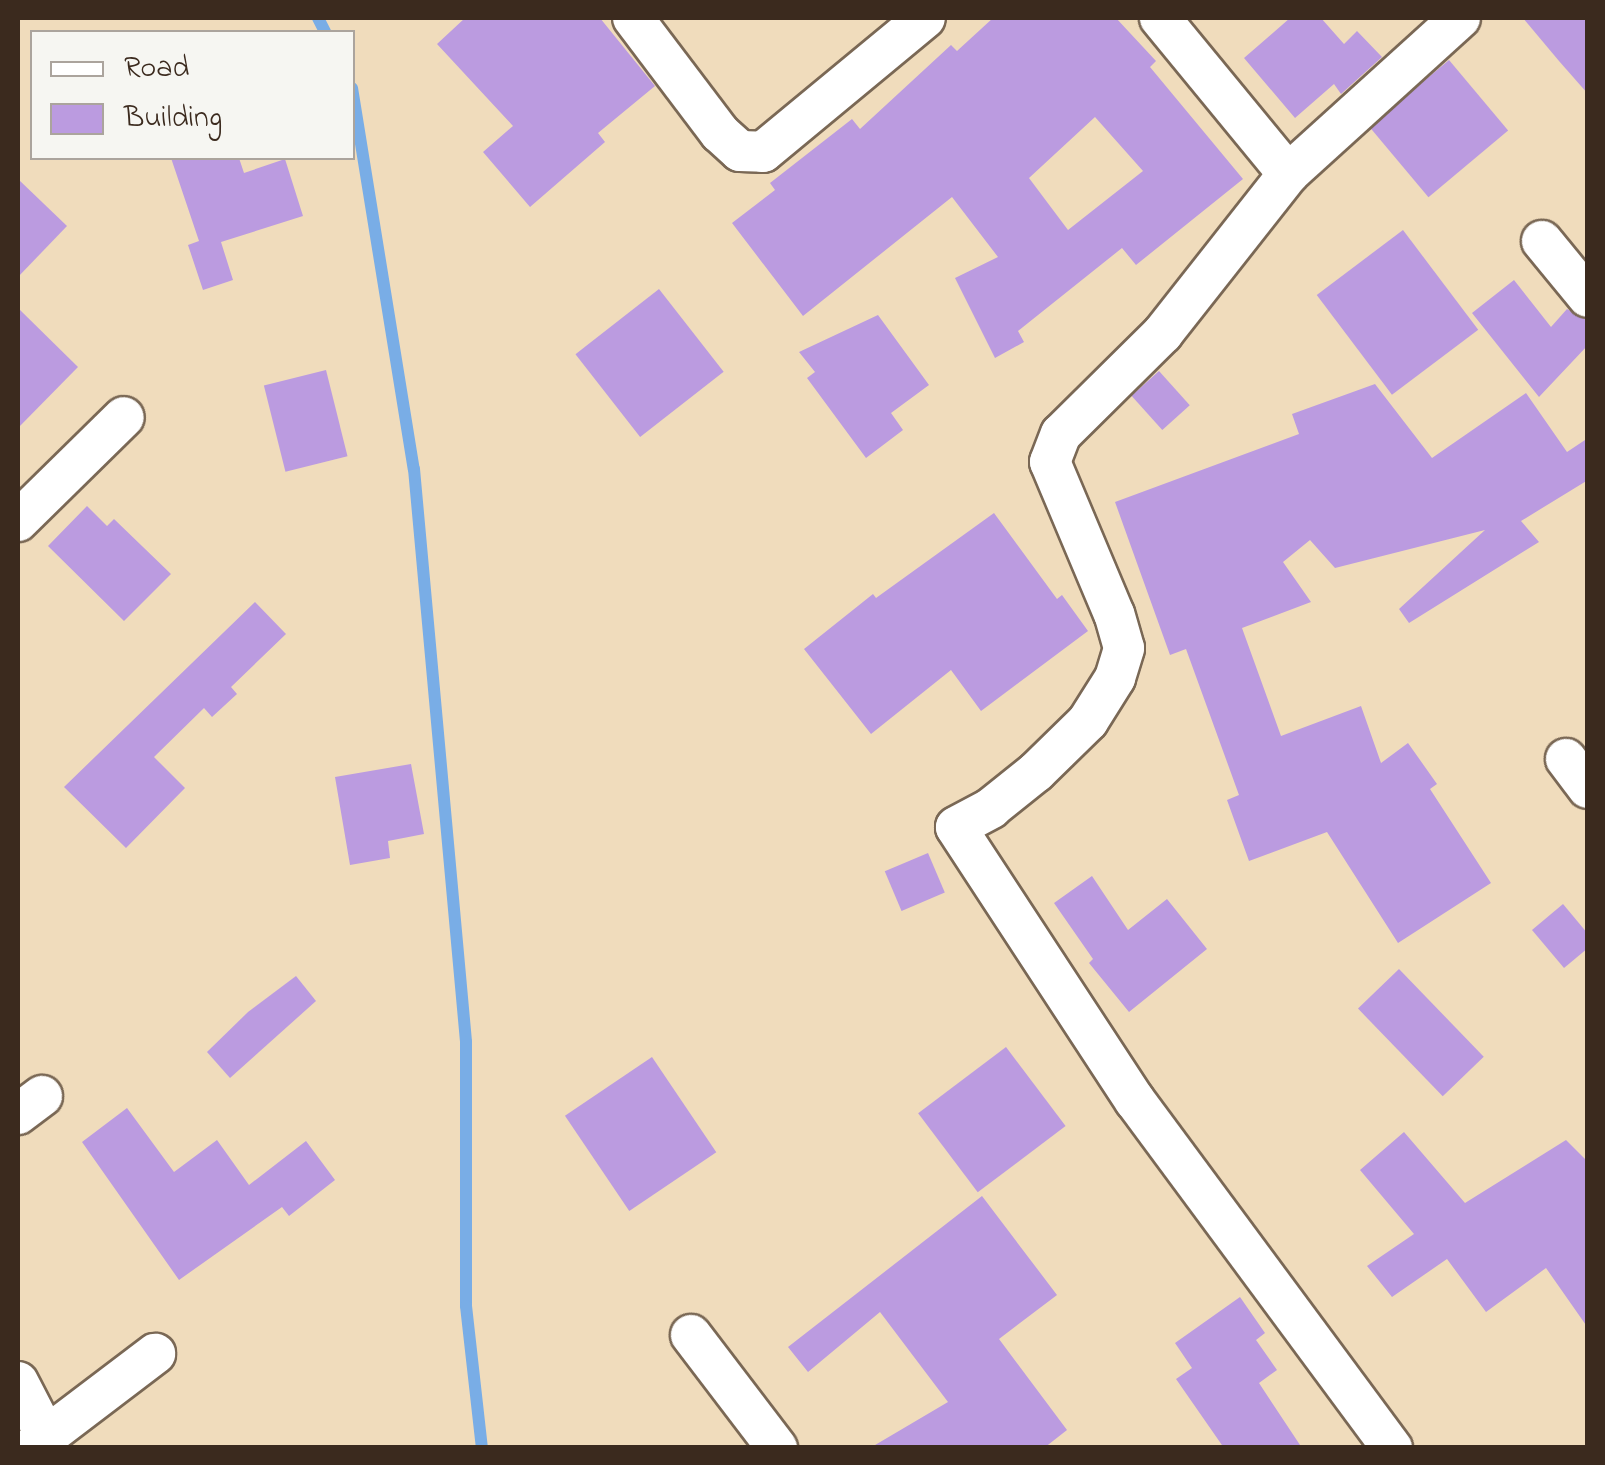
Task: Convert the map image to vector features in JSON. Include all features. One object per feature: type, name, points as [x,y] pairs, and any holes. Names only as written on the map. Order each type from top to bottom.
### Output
[{"type":"street","points":[[634,18],[720,133],[740,151],[763,152],[925,18]]},
{"type":"street","points":[[1160,18],[1288,174]]},
{"type":"street","points":[[1392,1448],[1135,1101],[956,826],[991,808],[1022,784],[1088,721],[1115,678],[1124,648],[1050,462],[1061,434],[1163,333],[1288,174],[1460,18]]},
{"type":"street","points":[[1542,241],[1588,297]]},
{"type":"street","points":[[18,520],[124,417]]},
{"type":"street","points":[[691,1334],[777,1448]]},
{"type":"street","points":[[18,1382],[39,1442],[155,1354]]},
{"type":"building","points":[[465,18],[600,18],[655,86],[598,133],[605,142],[530,207],[483,152],[513,126],[437,44]]},
{"type":"building","points":[[993,18],[1116,18],[1156,61],[1150,67],[1243,179],[1136,265],[1122,248],[1018,331],[1024,342],[995,358],[955,278],[998,257],[952,197],[803,316],[732,223],[775,190],[770,183],[852,119],[860,129],[951,45],[957,51]],"holes":[[[1095,117],[1143,171],[1068,230],[1029,178]]]},
{"type":"building","points":[[1290,18],[1321,18],[1344,44],[1357,31],[1382,57],[1341,94],[1334,84],[1295,118],[1244,58]]},
{"type":"building","points":[[1523,18],[1588,18],[1588,94],[1559,61]]},
{"type":"building","points":[[1449,60],[1508,130],[1428,197],[1369,127]]},
{"type":"building","points":[[172,160],[240,160],[244,173],[285,160],[303,216],[221,242],[233,280],[203,290],[188,245],[199,241]]},
{"type":"building","points":[[18,179],[67,226],[18,277]]},
{"type":"building","points":[[1403,230],[1478,330],[1392,395],[1317,295]]},
{"type":"building","points":[[1514,280],[1551,327],[1567,309],[1588,321],[1588,345],[1539,397],[1472,313]]},
{"type":"building","points":[[659,289],[724,372],[640,437],[575,354]]},
{"type":"building","points":[[18,308],[78,367],[18,428]]},
{"type":"building","points":[[878,315],[929,385],[891,413],[903,430],[866,458],[807,378],[815,372],[799,352]]},
{"type":"building","points":[[326,370],[348,456],[285,472],[264,385]]},
{"type":"building","points":[[1159,371],[1190,405],[1162,430],[1132,396]]},
{"type":"building","points":[[1375,384],[1432,458],[1526,393],[1567,452],[1588,438],[1588,480],[1521,521],[1539,542],[1409,623],[1399,609],[1485,530],[1335,568],[1310,540],[1283,562],[1311,602],[1242,628],[1281,736],[1361,706],[1381,763],[1408,743],[1437,784],[1430,789],[1491,883],[1398,943],[1327,832],[1249,861],[1227,800],[1239,795],[1186,649],[1170,655],[1115,502],[1299,434],[1292,414]]},
{"type":"building","points":[[87,506],[107,526],[114,519],[171,574],[124,621],[48,546]]},
{"type":"building","points":[[994,513],[1057,599],[1062,595],[1088,631],[981,711],[951,670],[871,734],[804,649],[873,594],[876,598]]},
{"type":"building","points":[[255,602],[286,634],[231,687],[237,694],[212,717],[204,708],[154,757],[185,788],[126,848],[64,787]]},
{"type":"building","points":[[411,764],[424,834],[388,841],[390,858],[350,865],[335,777]]},
{"type":"building","points":[[928,853],[945,893],[902,911],[885,871]]},
{"type":"building","points":[[1092,876],[1128,930],[1167,899],[1207,949],[1129,1012],[1089,963],[1093,959],[1054,903]]},
{"type":"building","points":[[1563,904],[1588,934],[1588,948],[1564,968],[1532,930]]},
{"type":"building","points":[[1399,969],[1484,1057],[1443,1096],[1358,1009]]},
{"type":"building","points":[[296,976],[316,1001],[230,1078],[207,1052],[248,1012]]},
{"type":"building","points":[[1006,1047],[1066,1126],[978,1192],[918,1113]]},
{"type":"building","points":[[652,1057],[716,1152],[629,1211],[565,1116]]},
{"type":"building","points":[[127,1108],[174,1172],[217,1140],[249,1185],[306,1141],[335,1180],[289,1216],[282,1207],[179,1280],[82,1142]]},
{"type":"building","points":[[1404,1132],[1465,1203],[1566,1140],[1588,1162],[1588,1328],[1546,1268],[1486,1312],[1447,1259],[1392,1297],[1367,1266],[1414,1234],[1360,1170]]},
{"type":"building","points":[[982,1196],[1057,1295],[999,1339],[1067,1430],[1044,1448],[870,1448],[948,1402],[880,1312],[808,1372],[788,1347]]},
{"type":"building","points":[[1240,1297],[1265,1333],[1256,1340],[1277,1370],[1259,1383],[1302,1448],[1224,1448],[1176,1379],[1192,1368],[1175,1343]]},
{"type":"waterway","points":[[318,18],[324,30]]},
{"type":"waterway","points":[[355,106],[414,469],[466,1042],[466,1306],[482,1448]]}]
